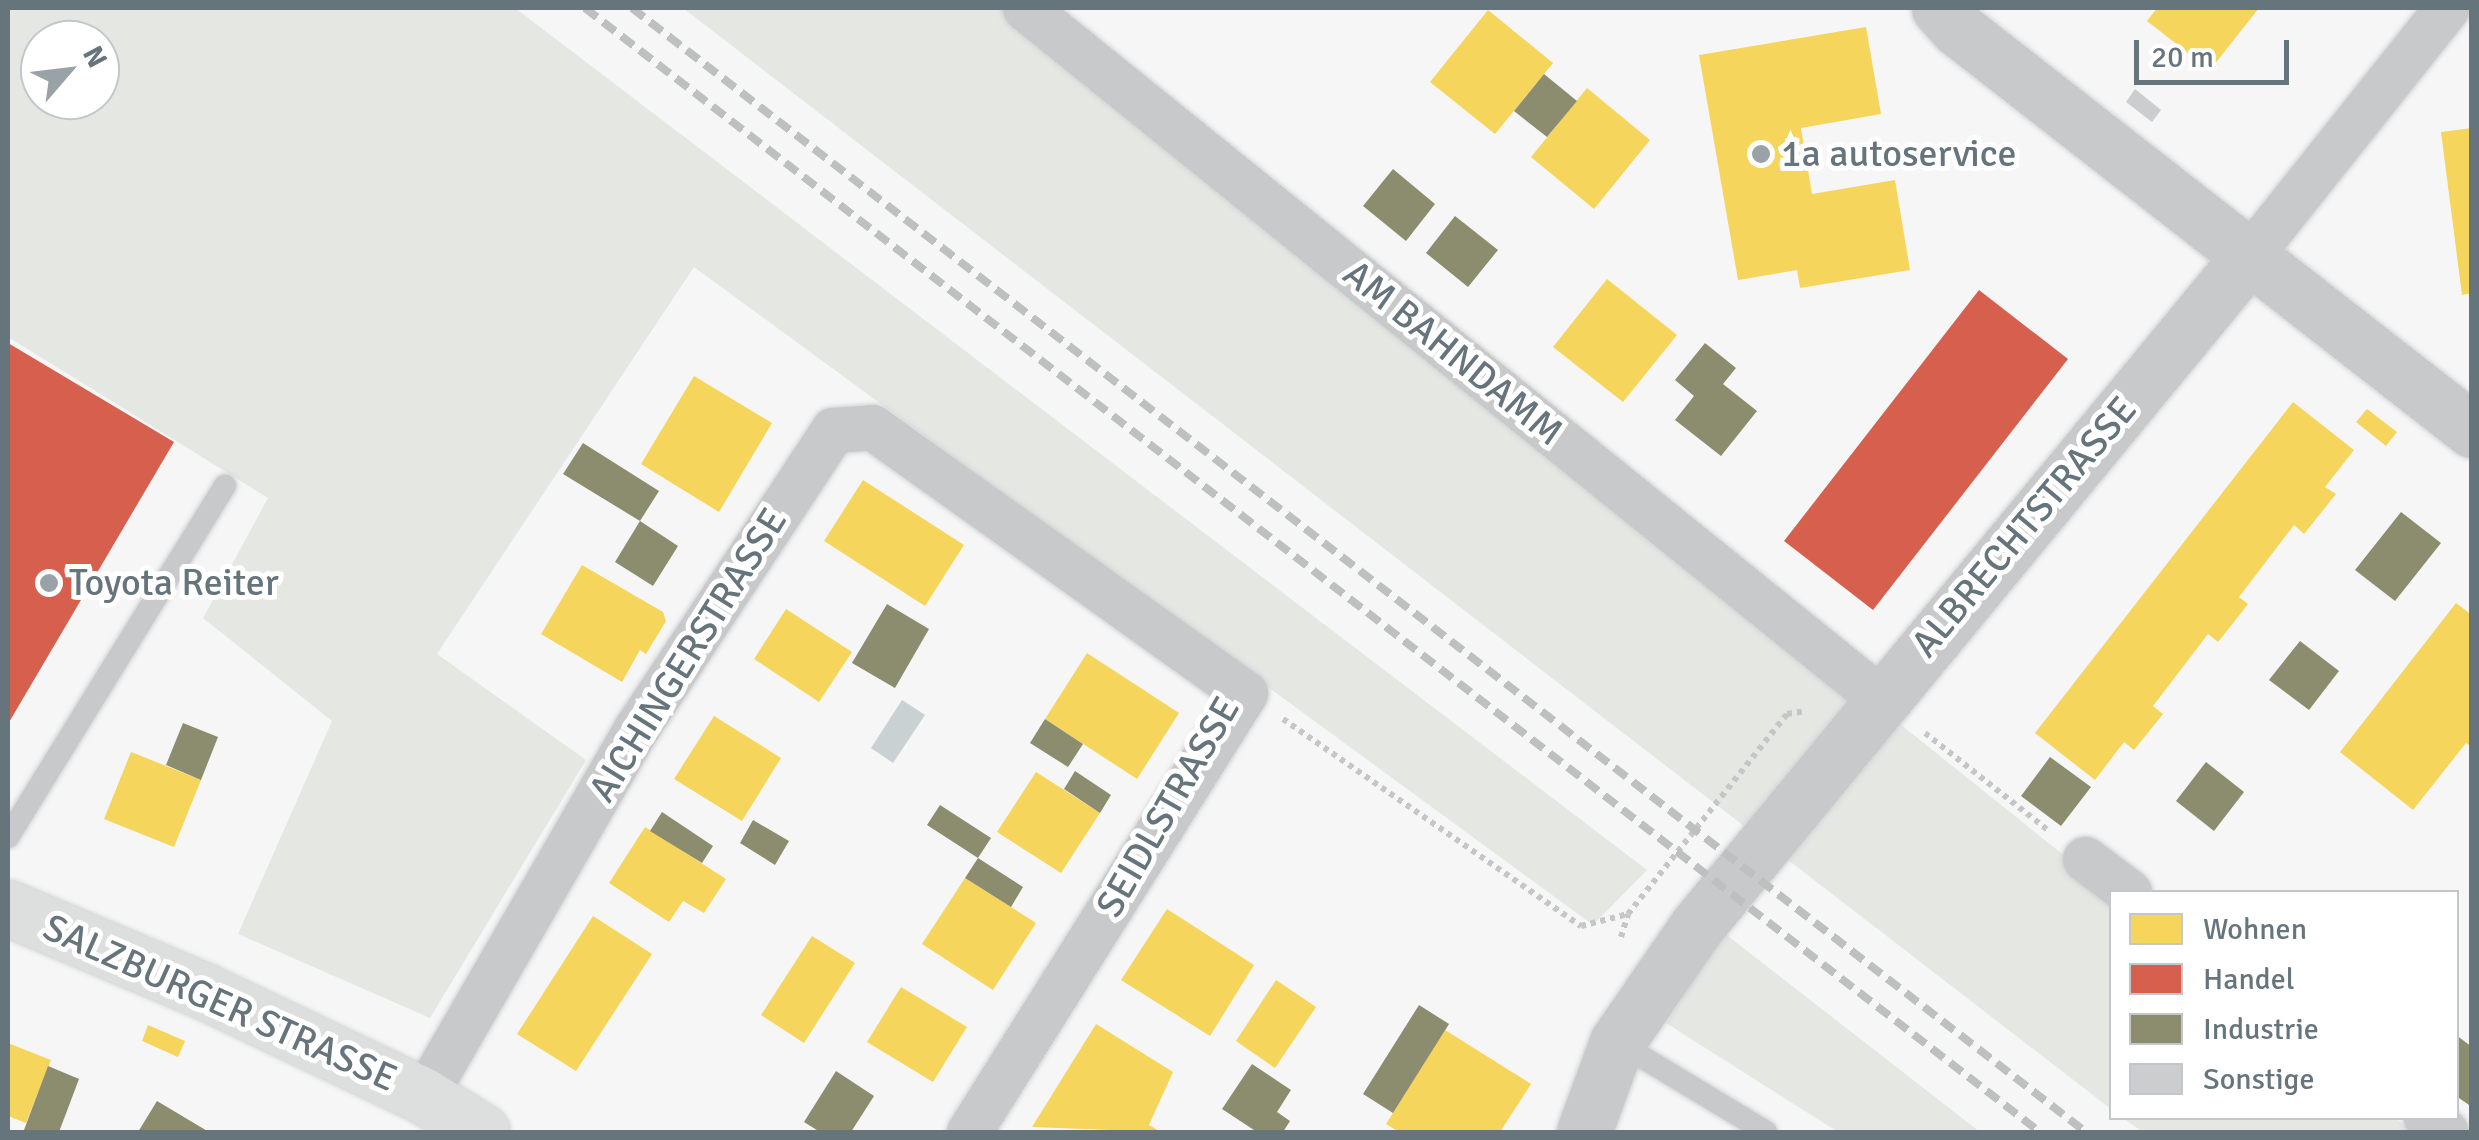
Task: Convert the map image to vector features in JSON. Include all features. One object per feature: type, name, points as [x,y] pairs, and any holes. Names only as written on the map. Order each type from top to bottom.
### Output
[{"type":"main road","name":"SALZBURGER STRASSE","points":[[8,908],[202,990],[424,1096],[482,1132]]},
{"type":"street","name":"AM BAHNDAMM","points":[[1025,8],[1881,699]]},
{"type":"street","points":[[1938,8],[1958,30],[2251,254],[2472,430]]},
{"type":"street","points":[[2251,254],[2447,8]]},
{"type":"street","name":"ALBRECHTSTRASSE","points":[[1584,1132],[1617,1042],[1696,926],[2251,254]]},
{"type":"street","name":"AICHINGERSTRASSE","points":[[424,1096],[636,730],[833,430],[872,427],[1038,550]]},
{"type":"street","name":"SEIDLSTRASSE","points":[[969,1132],[1245,693],[1038,550]]},
{"type":"street","points":[[2085,859],[2126,890]]},
{"type":"lane","points":[[9,832],[225,486]]},
{"type":"lane","points":[[1617,1042],[1766,1132]]},
{"type":"path","points":[[1245,693],[1581,926],[1628,914]]},
{"type":"path","points":[[1881,699],[2085,859]]},
{"type":"shaded area","points":[[8,8],[515,8],[1647,870],[1593,925],[694,267],[437,654],[586,760],[430,1018],[238,934],[332,721],[203,618],[268,498],[8,337]]},
{"type":"shaded area","points":[[683,8],[1006,8],[2109,891],[2109,1107]]},
{"type":"shaded area","points":[[902,700],[925,715],[893,763],[871,748]]},
{"type":"shaded area","points":[[1724,933],[1980,1132],[1838,1132],[1666,1023]]},
{"type":"shaded area","points":[[2126,1120],[2398,1120],[2414,1132],[2143,1132]]},
{"type":"building: Wohnen","points":[[2157,8],[2259,8],[2210,70],[2147,21]]},
{"type":"building: Wohnen","points":[[1488,10],[1553,63],[1495,134],[1430,82]]},
{"type":"building: Wohnen","name":"1a autoservice","points":[[1866,27],[1881,114],[1801,128],[1812,194],[1895,180],[1910,270],[1800,288],[1797,270],[1738,280],[1699,55]]},
{"type":"building: Wohnen","points":[[1587,88],[1650,140],[1594,209],[1531,157]]},
{"type":"building: Wohnen","points":[[2472,128],[2472,293],[2462,295],[2441,132]]},
{"type":"building: Wohnen","points":[[1607,279],[1677,335],[1623,402],[1553,347]]},
{"type":"building: Wohnen","points":[[694,376],[772,423],[719,512],[641,464]]},
{"type":"building: Wohnen","points":[[2293,402],[2354,450],[2325,487],[2336,494],[2304,534],[2294,525],[2239,597],[2248,604],[2234,622],[2218,642],[2208,634],[2153,706],[2163,714],[2134,750],[2124,742],[2095,780],[2035,733]]},
{"type":"building: Wohnen","points":[[2367,409],[2397,432],[2386,446],[2356,422]]},
{"type":"building: Wohnen","points":[[863,480],[964,545],[925,606],[824,541]]},
{"type":"building: Wohnen","points":[[582,565],[663,612],[666,621],[646,654],[640,650],[622,682],[541,634]]},
{"type":"building: Wohnen","points":[[2456,603],[2472,615],[2472,747],[2466,743],[2413,810],[2340,752]]},
{"type":"building: Wohnen","points":[[786,609],[852,652],[819,702],[754,659]]},
{"type":"building: Wohnen","points":[[1087,653],[1179,713],[1137,779],[1045,719]]},
{"type":"building: Wohnen","points":[[714,716],[781,758],[742,821],[674,779]]},
{"type":"building: Wohnen","points":[[131,752],[201,780],[174,847],[104,819]]},
{"type":"building: Wohnen","points":[[1036,772],[1100,813],[1061,873],[997,832]]},
{"type":"building: Wohnen","points":[[645,827],[726,879],[704,913],[683,901],[669,922],[609,883]]},
{"type":"building: Wohnen","points":[[965,878],[1036,923],[993,990],[922,944]]},
{"type":"building: Wohnen","points":[[1167,909],[1254,965],[1210,1036],[1121,980]]},
{"type":"building: Wohnen","points":[[593,916],[652,954],[576,1071],[517,1034]]},
{"type":"building: Wohnen","points":[[812,936],[855,963],[804,1043],[761,1015]]},
{"type":"building: Wohnen","points":[[1276,980],[1316,1007],[1275,1068],[1236,1041]]},
{"type":"building: Wohnen","points":[[901,987],[967,1027],[933,1082],[867,1042]]},
{"type":"building: Wohnen","points":[[1096,1024],[1173,1072],[1149,1125],[1161,1132],[1032,1127]]},
{"type":"building: Wohnen","points":[[148,1025],[185,1041],[178,1057],[142,1041]]},
{"type":"building: Wohnen","points":[[1445,1030],[1531,1084],[1500,1132],[1399,1132],[1386,1124]]},
{"type":"building: Wohnen","points":[[8,1043],[51,1060],[26,1123],[8,1116]]},
{"type":"building: Handel","points":[[1979,290],[2068,359],[1873,610],[1784,541]]},
{"type":"building: Handel","name":"Toyota Reiter","points":[[8,343],[174,442],[8,724]]},
{"type":"building: Industrie","points":[[1544,74],[1577,101],[1547,137],[1514,111]]},
{"type":"building: Industrie","points":[[1393,169],[1435,204],[1406,241],[1363,206]]},
{"type":"building: Industrie","points":[[1455,216],[1498,250],[1468,287],[1426,253]]},
{"type":"building: Industrie","points":[[1705,343],[1736,368],[1723,384],[1757,411],[1721,456],[1675,420],[1694,396],[1675,380]]},
{"type":"building: Industrie","points":[[583,443],[659,491],[640,521],[563,474]]},
{"type":"building: Industrie","points":[[2401,512],[2441,543],[2395,601],[2355,570]]},
{"type":"building: Industrie","points":[[640,521],[678,546],[653,586],[615,562]]},
{"type":"building: Industrie","points":[[887,604],[929,629],[895,688],[852,663]]},
{"type":"building: Industrie","points":[[2300,641],[2339,671],[2309,710],[2269,680]]},
{"type":"building: Industrie","points":[[1045,719],[1083,744],[1068,767],[1030,743]]},
{"type":"building: Industrie","points":[[183,723],[218,737],[201,780],[166,765]]},
{"type":"building: Industrie","points":[[2050,757],[2091,787],[2061,826],[2021,796]]},
{"type":"building: Industrie","points":[[2206,762],[2244,792],[2214,831],[2176,801]]},
{"type":"building: Industrie","points":[[1075,771],[1111,795],[1100,813],[1064,789]]},
{"type":"building: Industrie","points":[[940,805],[991,838],[978,858],[927,825]]},
{"type":"building: Industrie","points":[[662,812],[713,846],[702,863],[650,831]]},
{"type":"building: Industrie","points":[[753,820],[789,841],[775,865],[740,843]]},
{"type":"building: Industrie","points":[[978,858],[1023,887],[1011,907],[965,878]]},
{"type":"building: Industrie","points":[[1419,1005],[1449,1024],[1393,1113],[1363,1094]]},
{"type":"building: Industrie","points":[[2459,1037],[2472,1047],[2472,1107],[2459,1098]]},
{"type":"building: Industrie","points":[[1252,1064],[1291,1090],[1277,1112],[1290,1121],[1283,1132],[1257,1132],[1222,1109]]},
{"type":"building: Industrie","points":[[48,1066],[79,1079],[59,1132],[24,1130]]},
{"type":"building: Industrie","points":[[836,1071],[874,1096],[851,1132],[820,1132],[804,1122]]},
{"type":"building: Industrie","points":[[157,1101],[209,1132],[138,1132]]},
{"type":"building: Sonstige","points":[[2135,89],[2161,110],[2152,122],[2126,102]]},
{"type":"railway","points":[[585,8],[2040,1132]]},
{"type":"railway","points":[[632,8],[2086,1132]]},
{"type":"place","name":"1a autoservice","points":[[1761,154]]},
{"type":"place","name":"Toyota Reiter","points":[[49,583]]}]
